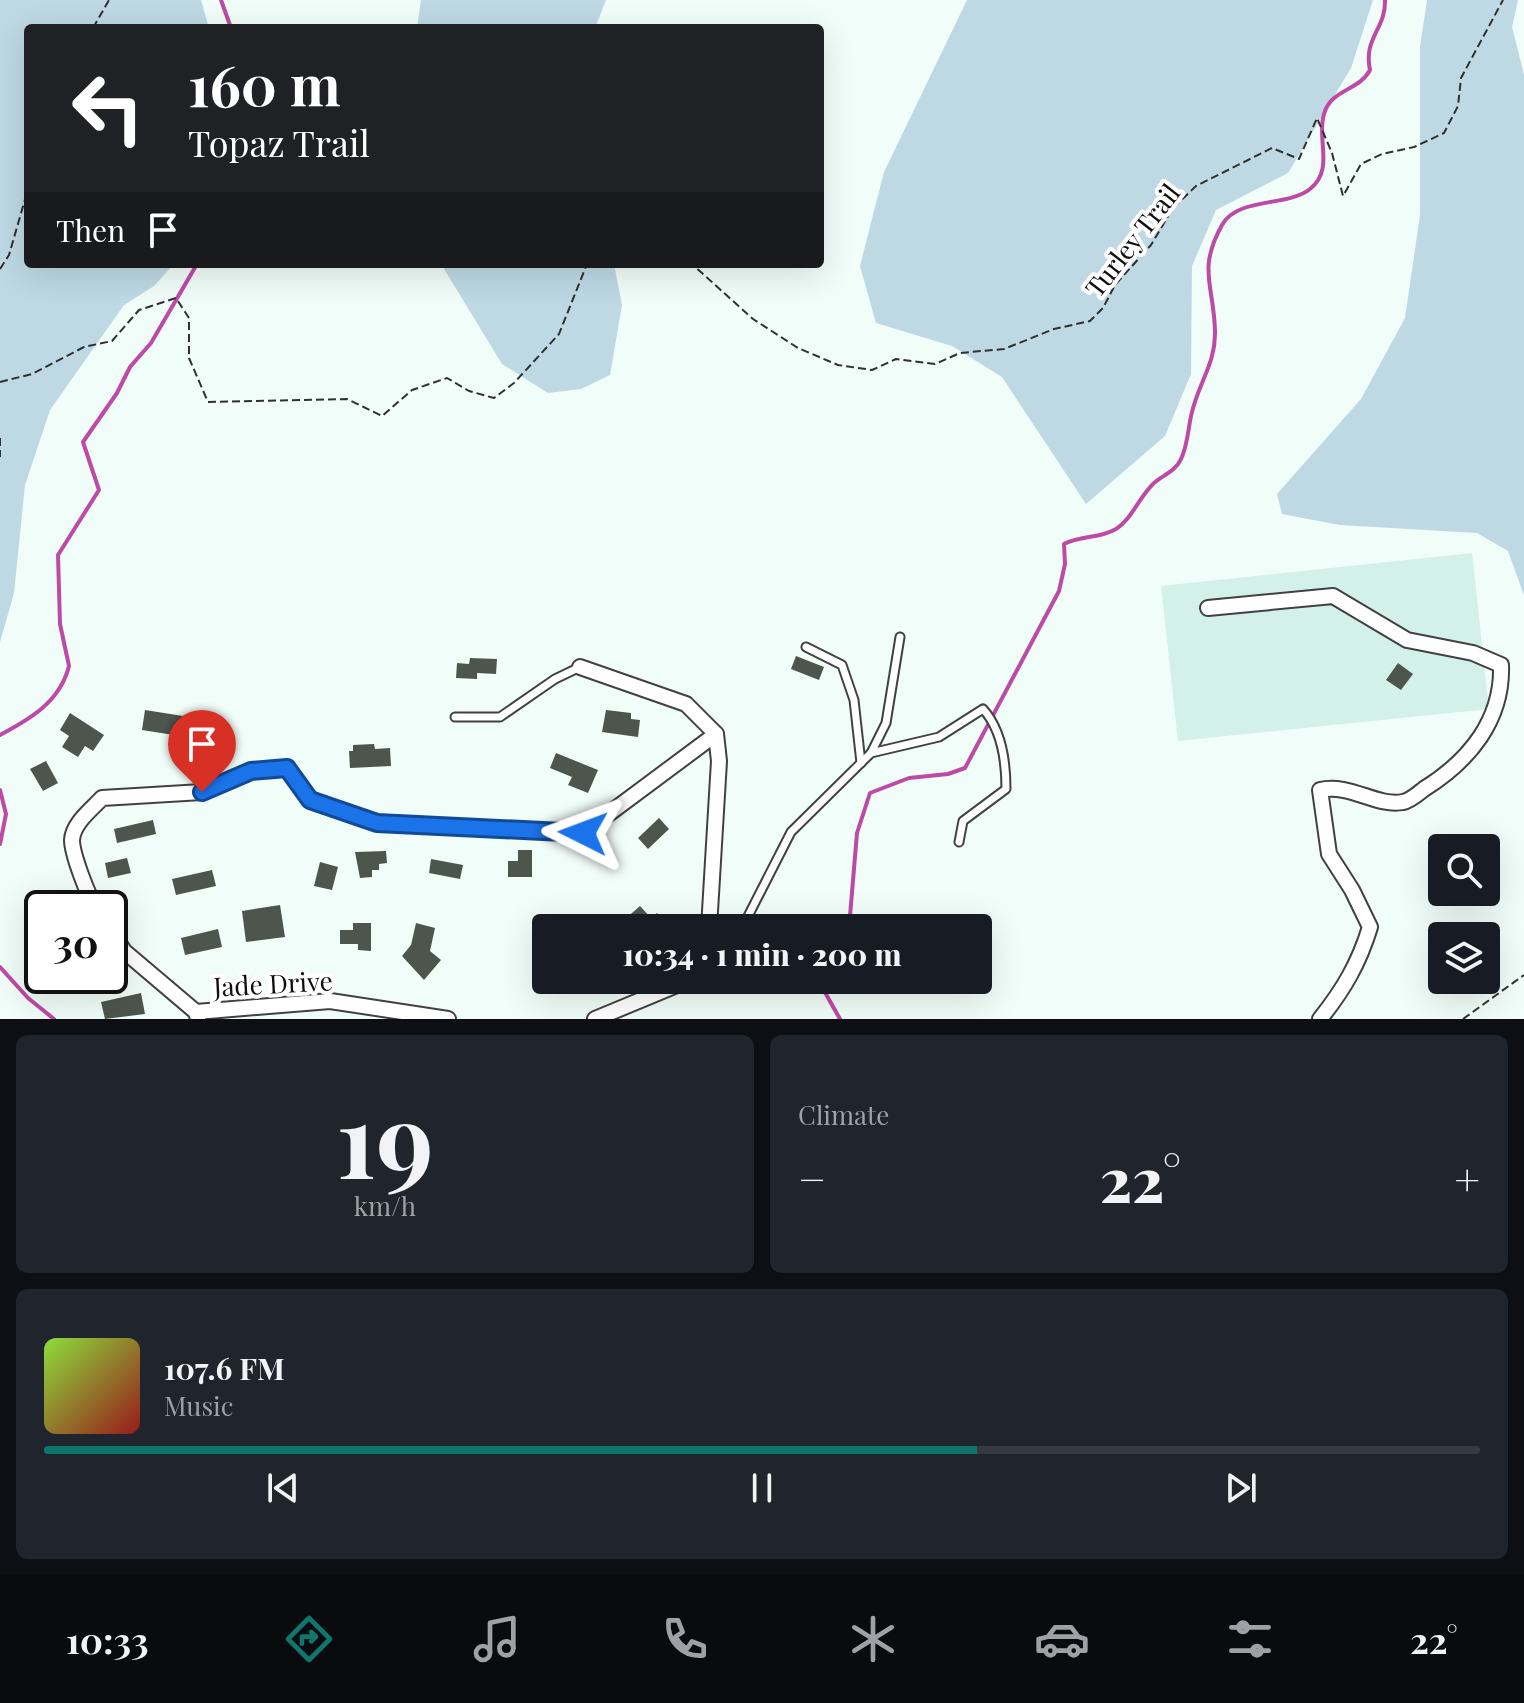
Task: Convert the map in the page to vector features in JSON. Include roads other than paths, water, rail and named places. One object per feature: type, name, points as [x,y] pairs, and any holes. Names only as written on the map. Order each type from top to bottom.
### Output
[{"type":"street","points":[[1208,608],[1333,596],[1407,640],[1473,653],[1501,665],[1502,691],[1492,719],[1473,748],[1439,780],[1404,802],[1364,797],[1337,786],[1320,790],[1329,854],[1370,927],[1360,960],[1344,990],[1320,1019]]},
{"type":"street","points":[[580,667],[686,704],[716,734],[719,761],[710,914]]},
{"type":"street","points":[[87,890],[72,841],[79,823],[102,798],[202,792],[251,771],[287,768],[310,800],[377,823],[583,833],[716,734]]},
{"type":"street","points":[[128,954],[198,1015]]},
{"type":"street","points":[[595,1019],[655,994]]},
{"type":"street","name":"Jade Drive","points":[[198,1015],[330,1001],[448,1019]]},
{"type":"lane","points":[[749,914],[791,832],[871,753],[886,723],[900,637]]},
{"type":"lane","points":[[806,647],[842,665],[854,700],[861,763]]},
{"type":"lane","points":[[455,717],[500,717],[555,679],[580,667]]},
{"type":"lane","points":[[871,753],[939,737],[983,709],[996,723],[1006,771],[1006,789],[963,821],[959,842]]},
{"type":"waterway","points":[[221,0],[230,24]]},
{"type":"waterway","points":[[850,914],[857,833],[870,793],[909,778],[948,774],[965,768],[1059,591],[1065,564],[1064,544],[1116,529],[1127,520],[1154,483],[1179,463],[1215,342],[1209,278],[1214,241],[1229,216],[1239,210],[1301,195],[1317,181],[1323,163],[1324,114],[1333,100],[1370,70],[1370,50],[1382,19],[1385,0]]},
{"type":"waterway","points":[[0,735],[42,708],[65,679],[69,666],[60,624],[58,555],[99,490],[83,442],[117,393],[130,367],[151,343],[195,268]]},
{"type":"waterway","points":[[0,790],[6,814],[0,844]]},
{"type":"waterway","points":[[0,967],[28,998],[54,1019]]},
{"type":"waterway","points":[[826,994],[840,1019]]}]
